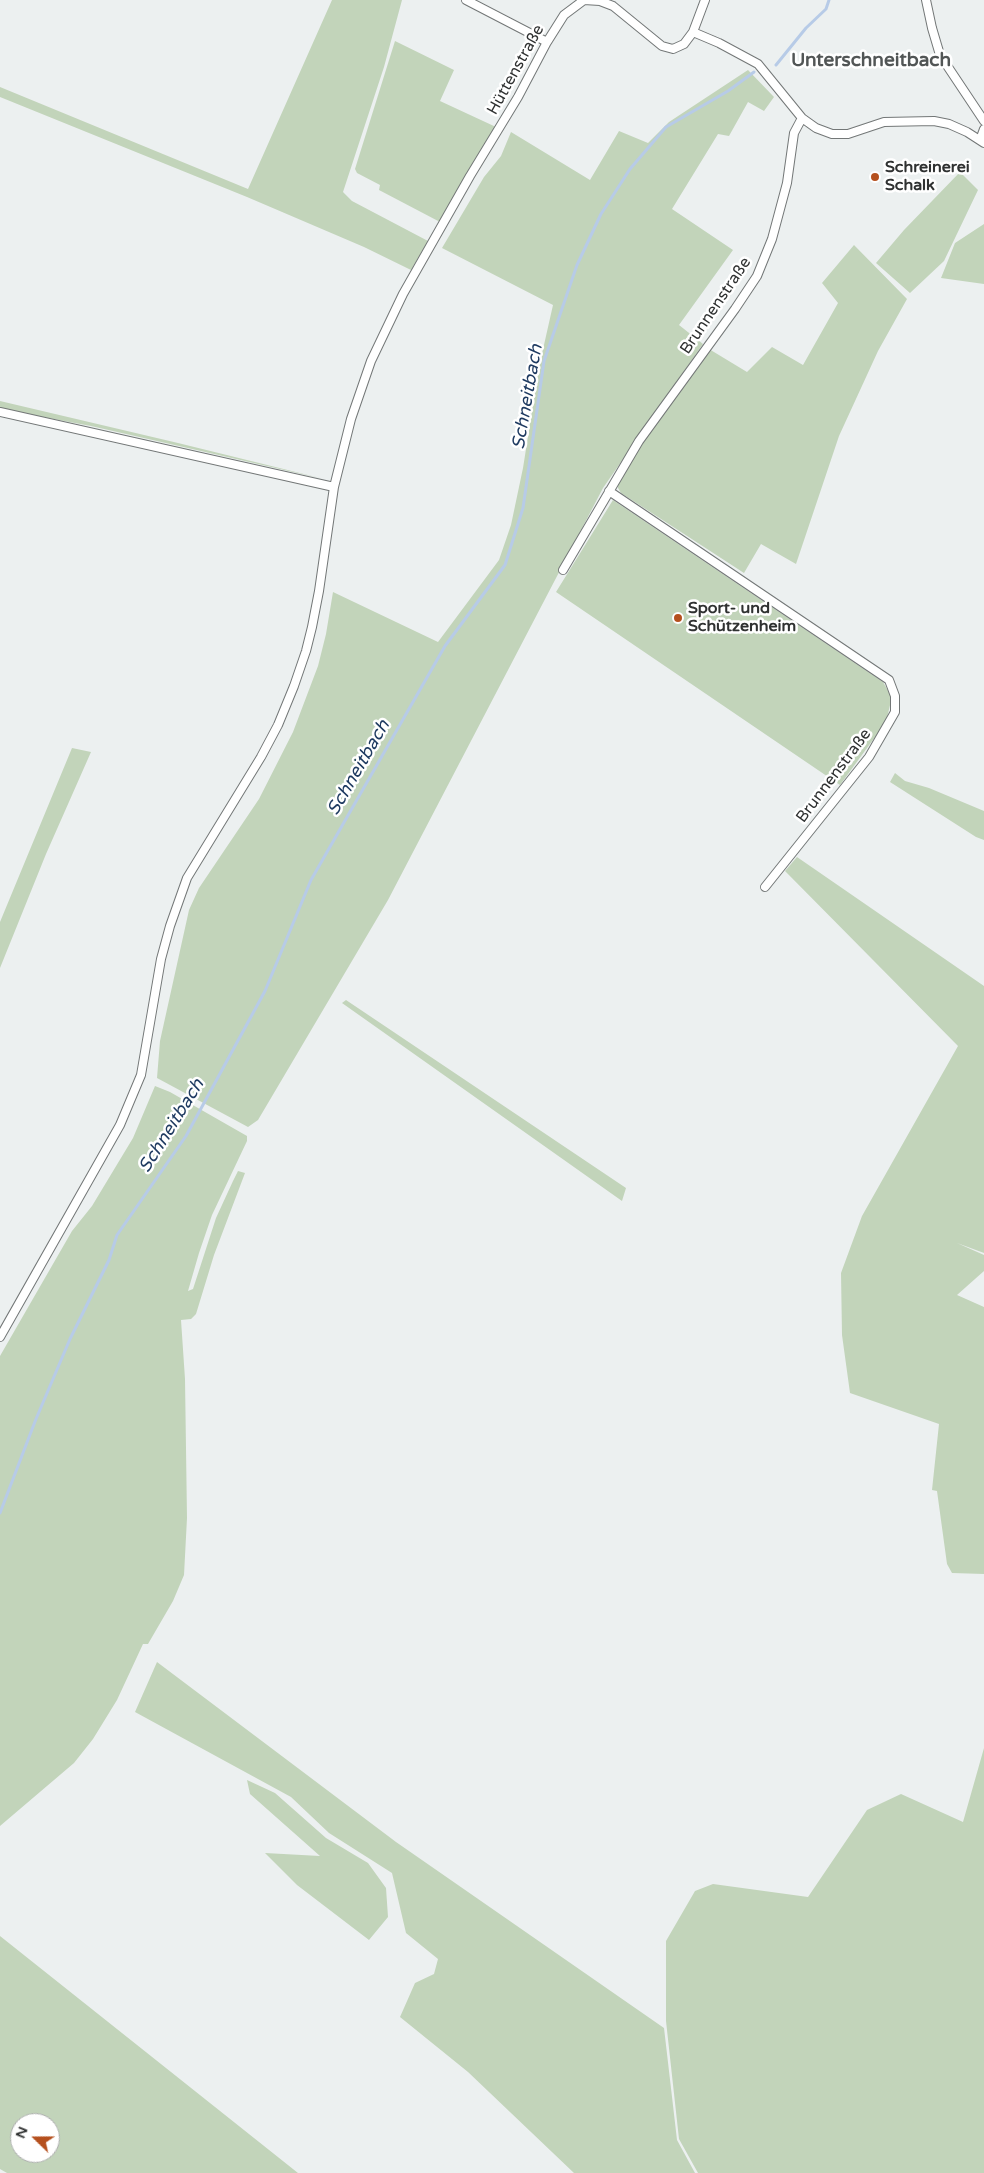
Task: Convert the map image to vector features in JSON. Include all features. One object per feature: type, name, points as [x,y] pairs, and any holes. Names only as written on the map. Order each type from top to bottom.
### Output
[{"type":"street","points":[[466,0],[547,42]]},
{"type":"street","name":"Hüttenstraße","points":[[0,1337],[120,1125],[139,1081],[161,959],[170,926],[187,878],[243,788],[278,725],[306,651],[319,591],[334,487],[351,419],[371,361],[385,329],[430,246],[518,98],[547,42],[564,15],[584,0],[600,1],[613,6],[648,36],[667,48],[678,47],[693,32]]},
{"type":"street","points":[[705,0],[693,32],[719,43],[758,64],[802,118],[816,128],[832,134],[848,134],[884,122],[934,121],[949,124],[982,142],[984,129]]},
{"type":"street","points":[[926,0],[940,55],[984,121]]},
{"type":"street","name":"Brunnenstraße","points":[[563,570],[639,441],[757,276],[772,239],[787,184],[794,133],[802,118]]},
{"type":"street","points":[[0,412],[334,487]]},
{"type":"street","name":"Brunnenstraße","points":[[608,491],[889,680],[895,696],[895,712],[869,757],[765,887]]},
{"type":"green space","points":[[332,0],[402,0],[384,67],[343,192],[352,201],[428,241],[411,270],[364,247],[247,197],[0,97],[0,87],[248,189]]},
{"type":"green space","points":[[395,41],[454,70],[440,101],[496,127],[440,222],[379,190],[380,185],[357,173],[355,169]]},
{"type":"green space","points":[[748,70],[774,97],[764,111],[748,102],[729,136],[718,134],[672,209],[733,250],[679,325],[703,344],[603,488],[388,900],[258,1120],[248,1127],[157,1078],[160,1041],[189,910],[199,888],[259,799],[293,732],[318,666],[333,592],[438,642],[499,560],[511,525],[523,468],[539,367],[553,305],[442,248],[484,177],[501,156],[511,132],[590,180],[619,131],[648,143],[669,122]]},
{"type":"green space","points":[[960,172],[978,190],[944,261],[910,293],[876,263],[904,230]]},
{"type":"green space","points":[[984,224],[984,284],[941,278],[955,243]]},
{"type":"green space","points":[[854,245],[907,299],[878,351],[839,436],[796,564],[761,544],[744,573],[621,493],[618,488],[618,482],[641,443],[709,349],[747,372],[772,347],[803,365],[838,303],[822,283]]},
{"type":"green space","points":[[0,401],[324,479],[91,426],[0,409]]},
{"type":"green space","points":[[613,500],[883,682],[890,694],[891,701],[886,722],[840,785],[556,592]]},
{"type":"green space","points":[[72,748],[91,752],[46,854],[0,968],[0,922]]},
{"type":"green space","points":[[895,773],[905,781],[929,788],[984,811],[984,840],[976,837],[890,782]]},
{"type":"green space","points":[[797,857],[984,986],[984,1253],[957,1243],[984,1255],[984,1271],[957,1295],[984,1307],[984,1574],[952,1573],[947,1564],[937,1491],[932,1490],[939,1424],[850,1393],[842,1335],[841,1273],[862,1216],[958,1046],[785,871]]},
{"type":"green space","points":[[346,1000],[626,1188],[622,1201],[342,1003]]},
{"type":"green space","points":[[155,1086],[170,1092],[247,1136],[247,1141],[212,1215],[188,1291],[193,1289],[216,1218],[233,1181],[238,1171],[245,1173],[214,1255],[196,1314],[191,1319],[181,1320],[185,1379],[187,1518],[184,1575],[173,1601],[148,1644],[143,1644],[117,1700],[93,1739],[74,1763],[0,1826],[0,1356],[72,1231],[92,1206],[133,1138]]},
{"type":"green space","points":[[157,1662],[396,1842],[664,2028],[677,2140],[695,2173],[574,2173],[468,2072],[400,2017],[415,1983],[434,1974],[438,1959],[406,1933],[392,1873],[329,1833],[291,1797],[135,1712]]},
{"type":"green space","points":[[984,1748],[984,2173],[698,2173],[679,2139],[666,2021],[666,1941],[695,1891],[713,1884],[808,1897],[867,1810],[901,1794],[963,1822]]},
{"type":"green space","points":[[247,1780],[275,1793],[326,1838],[368,1863],[386,1888],[388,1917],[369,1940],[297,1885],[265,1853],[320,1856],[250,1794]]},
{"type":"green space","points":[[0,1936],[298,2173],[7,2173],[0,2169]]},
{"type":"waterway","name":"Schneitbach","points":[[776,65],[806,28],[826,9],[829,0]]},
{"type":"waterway","name":"Schneitbach","points":[[0,1513],[36,1419],[70,1339],[109,1260],[117,1235],[186,1136],[265,991],[311,880],[445,646],[505,565],[523,508],[544,361],[577,265],[601,214],[630,169],[666,127],[728,91],[754,72]]},
{"type":"place","name":"Schreinerei Schalk","points":[[875,177]]},
{"type":"place","name":"Sport- und Schützenheim","points":[[678,618]]},
{"type":"district","name":"Unterschneitbach","points":[[871,61]]}]
